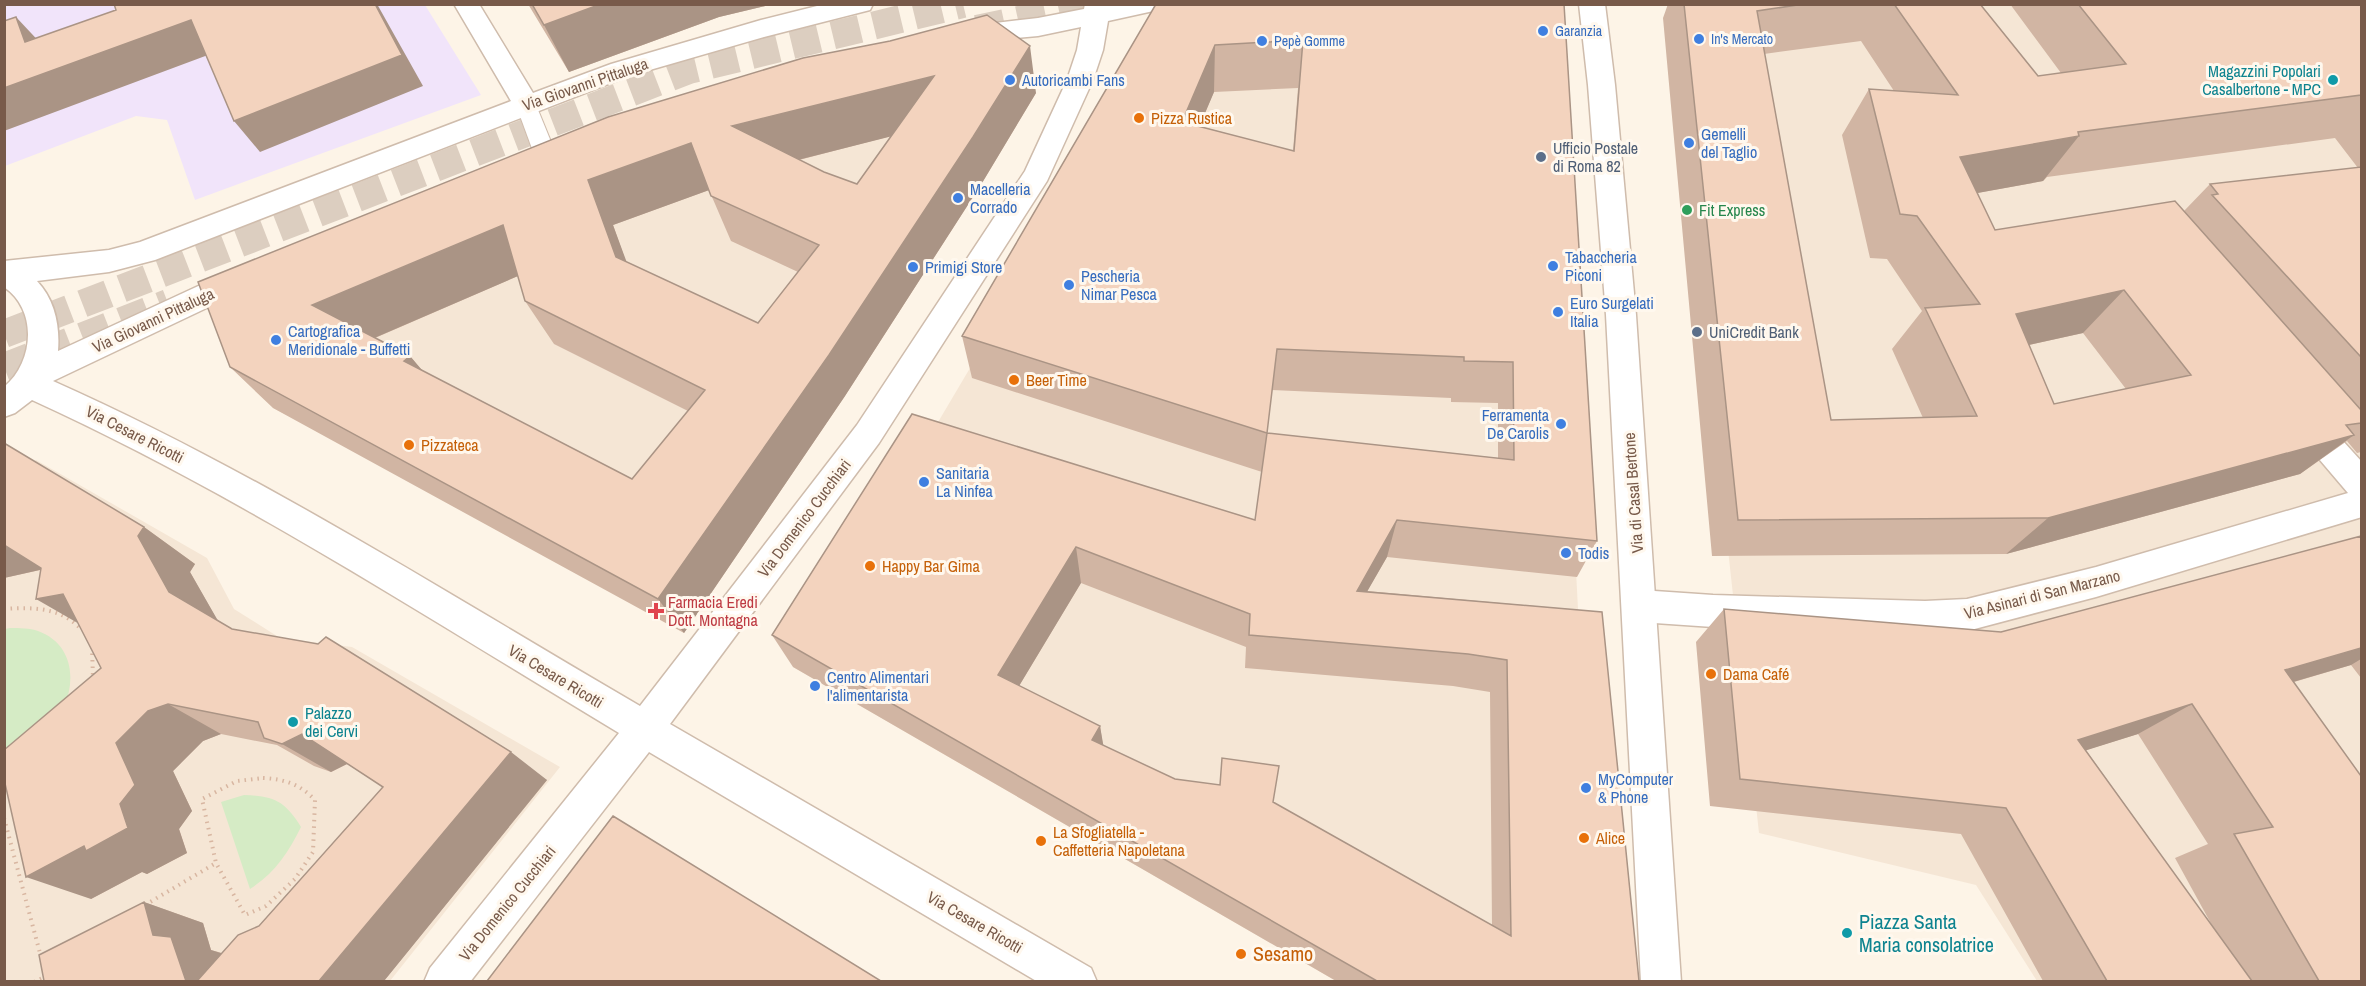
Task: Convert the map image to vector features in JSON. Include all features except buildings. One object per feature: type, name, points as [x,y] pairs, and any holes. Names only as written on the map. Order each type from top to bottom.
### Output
[{"type":"street","points":[[466,4],[514,81],[526,105]]},
{"type":"street","name":"Via Giovanni Pittaluga","points":[[6,273],[109,261],[145,252],[526,105],[669,55],[861,4]]},
{"type":"street","points":[[942,37],[1038,27],[1098,10],[1149,4]]},
{"type":"street","name":"Via di Casal Bertone","points":[[1592,4],[1623,340],[1640,606],[1651,845],[1661,981]]},
{"type":"street","name":"Via Domenico Cucchiari","points":[[444,981],[644,729],[868,434],[1038,174],[1080,80],[1090,50],[1098,10]]},
{"type":"street","name":"Via Giovanni Pittaluga","points":[[22,388],[272,265]]},
{"type":"street","points":[[6,273],[19,280],[32,294],[42,320],[42,351],[22,388]]},
{"type":"street","name":"Via Cesare Ricotti","points":[[22,388],[103,416],[258,497],[644,729],[1077,981]]},
{"type":"street","points":[[2285,397],[2361,486]]},
{"type":"street","name":"Via Asinari di San Marzano","points":[[1640,606],[1713,611],[1913,617],[1967,615],[2096,582],[2361,503]]},
{"type":"lane","points":[[526,105],[544,154]]},
{"type":"path","points":[[4,609],[31,607],[59,612],[81,627],[85,634]]},
{"type":"path","points":[[88,641],[93,649],[93,677],[90,687]]},
{"type":"path","points":[[268,777],[302,787],[315,800],[313,852],[295,879],[266,906],[245,915],[216,863],[202,799],[214,789],[237,781],[268,777]]},
{"type":"path","points":[[4,818],[47,979]]},
{"type":"path","points":[[137,911],[216,863]]},
{"type":"path","points":[[34,981],[47,979],[55,970]]},
{"type":"shaded area","points":[[1848,4],[2361,5],[2361,981],[2037,981],[1976,885],[1759,833],[1671,28]]},
{"type":"shaded area","points":[[5,5],[425,5],[481,95],[195,200],[167,120],[136,116],[5,166]]},
{"type":"shaded area","points":[[1312,39],[1561,285],[1579,628],[1617,981],[1336,981],[793,667],[1159,49]]},
{"type":"shaded area","points":[[995,63],[688,623],[273,408],[544,199]]},
{"type":"shaded area","points":[[36,460],[207,558],[234,609],[280,638],[352,647],[560,767],[390,981],[5,982],[5,486]]},
{"type":"green space","points":[[5,629],[38,631],[49,636],[58,644],[68,662],[70,684],[68,696],[60,713],[5,771]]},
{"type":"green space","points":[[244,795],[263,797],[278,802],[290,811],[301,827],[280,862],[250,889],[221,802]]},
{"type":"tunnel","points":[[4,334],[689,70],[963,4]]},
{"type":"tunnel","points":[[977,29],[1093,4]]},
{"type":"tunnel","points":[[4,367],[168,303]]},
{"type":"place","name":"Garanzia","points":[[1543,31]]},
{"type":"place","name":"In's Mercato","points":[[1699,39]]},
{"type":"place","name":"Pepè Gomme","points":[[1262,41]]},
{"type":"place","name":"Autoricambi Fans","points":[[1010,80]]},
{"type":"place","name":"Magazzini Popolari Casalbertone - MPC","points":[[2333,80]]},
{"type":"place","name":"Pizza Rustica","points":[[1139,118]]},
{"type":"place","name":"Gemelli del Taglio","points":[[1689,143]]},
{"type":"place","name":"Ufficio Postale di Roma 82","points":[[1541,157]]},
{"type":"place","name":"Macelleria Corrado","points":[[958,198]]},
{"type":"place","name":"Fit Express","points":[[1687,210]]},
{"type":"place","name":"Tabaccheria Piconi","points":[[1553,266]]},
{"type":"place","name":"Primigi Store","points":[[913,267]]},
{"type":"place","name":"Pescheria Nimar Pesca","points":[[1069,285]]},
{"type":"place","name":"Euro Surgelati Italia","points":[[1558,312]]},
{"type":"place","name":"UniCredit Bank","points":[[1697,332]]},
{"type":"place","name":"Cartografica Meridionale - Buffetti","points":[[276,340]]},
{"type":"place","name":"Beer Time","points":[[1014,380]]},
{"type":"place","name":"Ferramenta De Carolis","points":[[1561,424]]},
{"type":"place","name":"Pizzateca","points":[[409,445]]},
{"type":"place","name":"Sanitaria La Ninfea","points":[[924,482]]},
{"type":"place","name":"Todis","points":[[1566,553]]},
{"type":"place","name":"Happy Bar Gima","points":[[870,566]]},
{"type":"place","name":"Farmacia Eredi Dott. Montagna","points":[[656,611]]},
{"type":"place","name":"Dama Café","points":[[1711,674]]},
{"type":"place","name":"Centro Alimentari l'alimentarista","points":[[815,686]]},
{"type":"place","name":"Palazzo dei Cervi","points":[[293,722]]},
{"type":"place","name":"MyComputer & Phone","points":[[1586,788]]},
{"type":"place","name":"Alice","points":[[1584,838]]},
{"type":"place","name":"La Sfogliatella - Caffetteria Napoletana","points":[[1041,841]]},
{"type":"place","name":"Piazza Santa Maria consolatrice","points":[[1847,933]]},
{"type":"place","name":"Sesamo","points":[[1241,954]]}]
